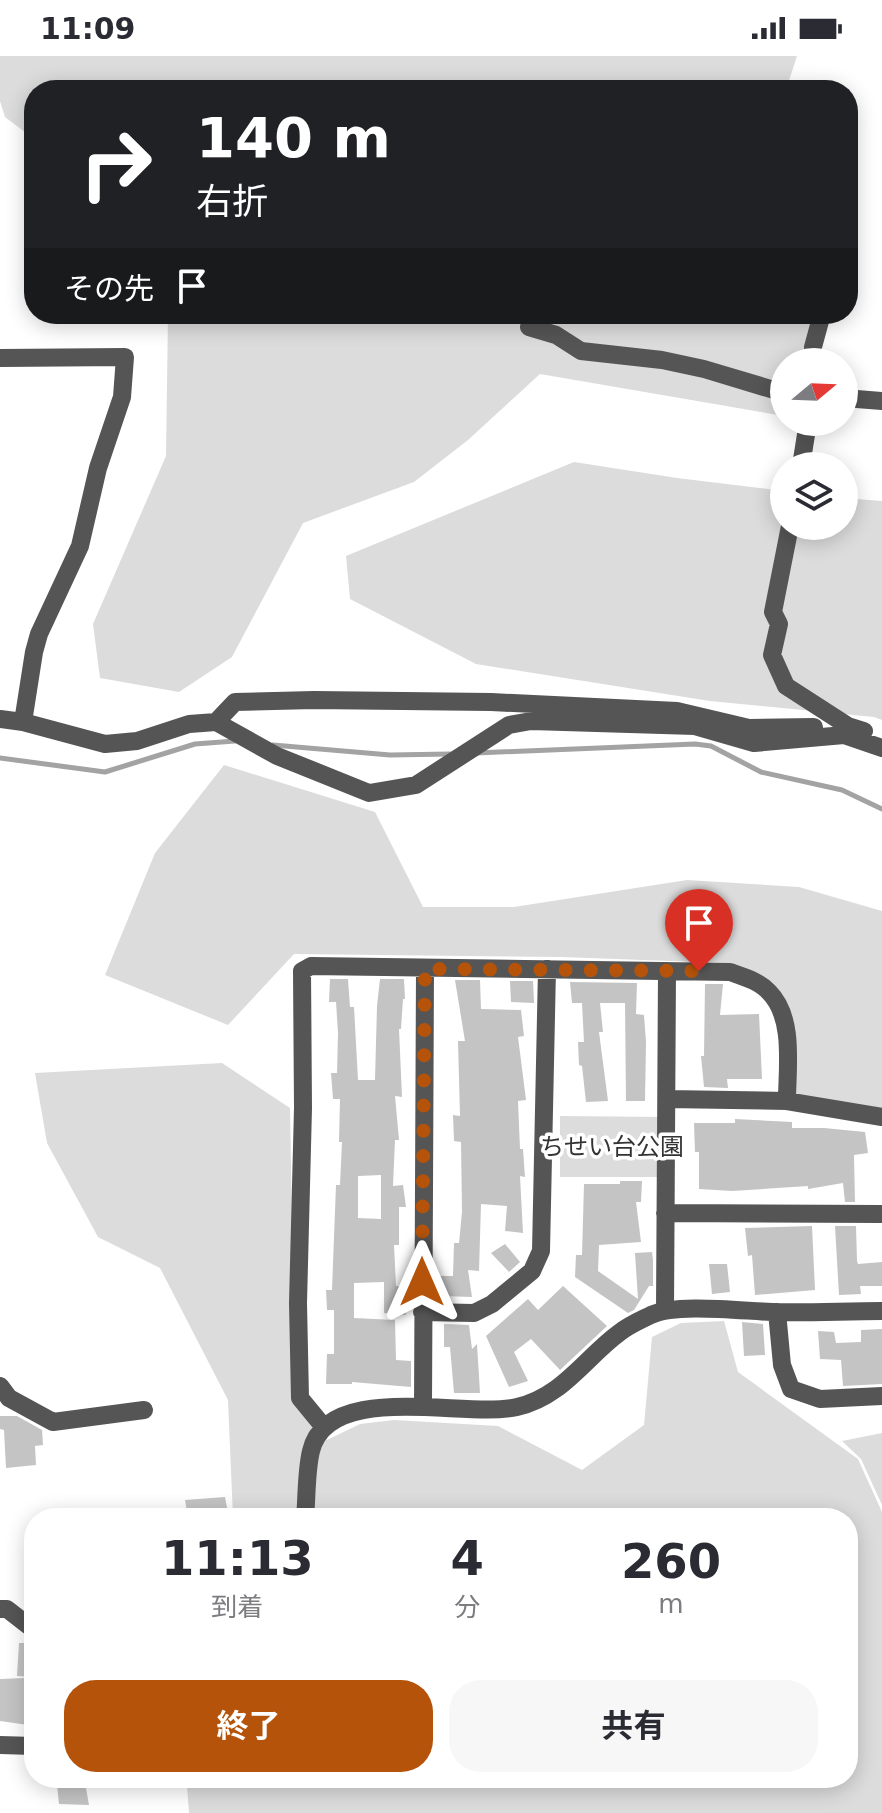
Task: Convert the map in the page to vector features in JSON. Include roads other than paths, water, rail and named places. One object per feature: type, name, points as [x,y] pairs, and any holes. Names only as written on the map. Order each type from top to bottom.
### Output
[{"type":"street","points":[[813,348],[819,324]]},
{"type":"street","points":[[529,327],[556,335],[581,351],[676,363],[770,389]]},
{"type":"street","points":[[0,358],[125,357],[122,397],[98,468],[80,546],[39,634],[23,722]]},
{"type":"street","points":[[858,399],[882,401]]},
{"type":"street","points":[[787,540],[773,612],[779,624],[772,655],[786,686],[848,726],[882,738]]},
{"type":"street","points":[[216,722],[235,702],[314,700],[491,702],[677,711],[749,728],[848,726]]},
{"type":"street","points":[[0,719],[23,722],[105,744],[137,741],[189,724],[216,722],[277,756],[369,793],[416,785],[509,725],[531,721],[695,726],[754,743],[844,735],[882,748]]},
{"type":"street","points":[[323,1426],[300,1398],[298,1303],[303,1108],[302,971],[311,966],[730,972],[754,980],[770,993],[782,1012],[786,1031],[787,1101]]},
{"type":"street","points":[[423,1407],[425,969]]},
{"type":"street","points":[[422,1312],[474,1313],[492,1304],[532,1271],[541,1251],[547,969]]},
{"type":"street","points":[[665,1309],[667,971]]},
{"type":"street","points":[[667,1099],[787,1101],[882,1117]]},
{"type":"street","points":[[665,1213],[882,1214]]},
{"type":"street","points":[[306,1508],[311,1450],[323,1426],[345,1415],[367,1410],[423,1407],[505,1409],[541,1399],[561,1387],[619,1333],[665,1309],[882,1311]]},
{"type":"street","points":[[777,1312],[782,1365],[791,1389],[820,1399],[882,1396]]},
{"type":"street","points":[[0,1386],[9,1398],[53,1422],[144,1410]]},
{"type":"street","points":[[0,1609],[7,1609],[24,1622]]},
{"type":"street","points":[[0,1745],[24,1746]]},
{"type":"waterway","points":[[0,758],[105,772],[195,744],[235,741]]},
{"type":"waterway","points":[[476,753],[695,744],[711,746],[761,772],[842,790],[882,809]]},
{"type":"waterway","points":[[273,745],[390,755],[450,754]]},
{"type":"park label","name":"ちせい台公園","points":[[612,1147]]}]
